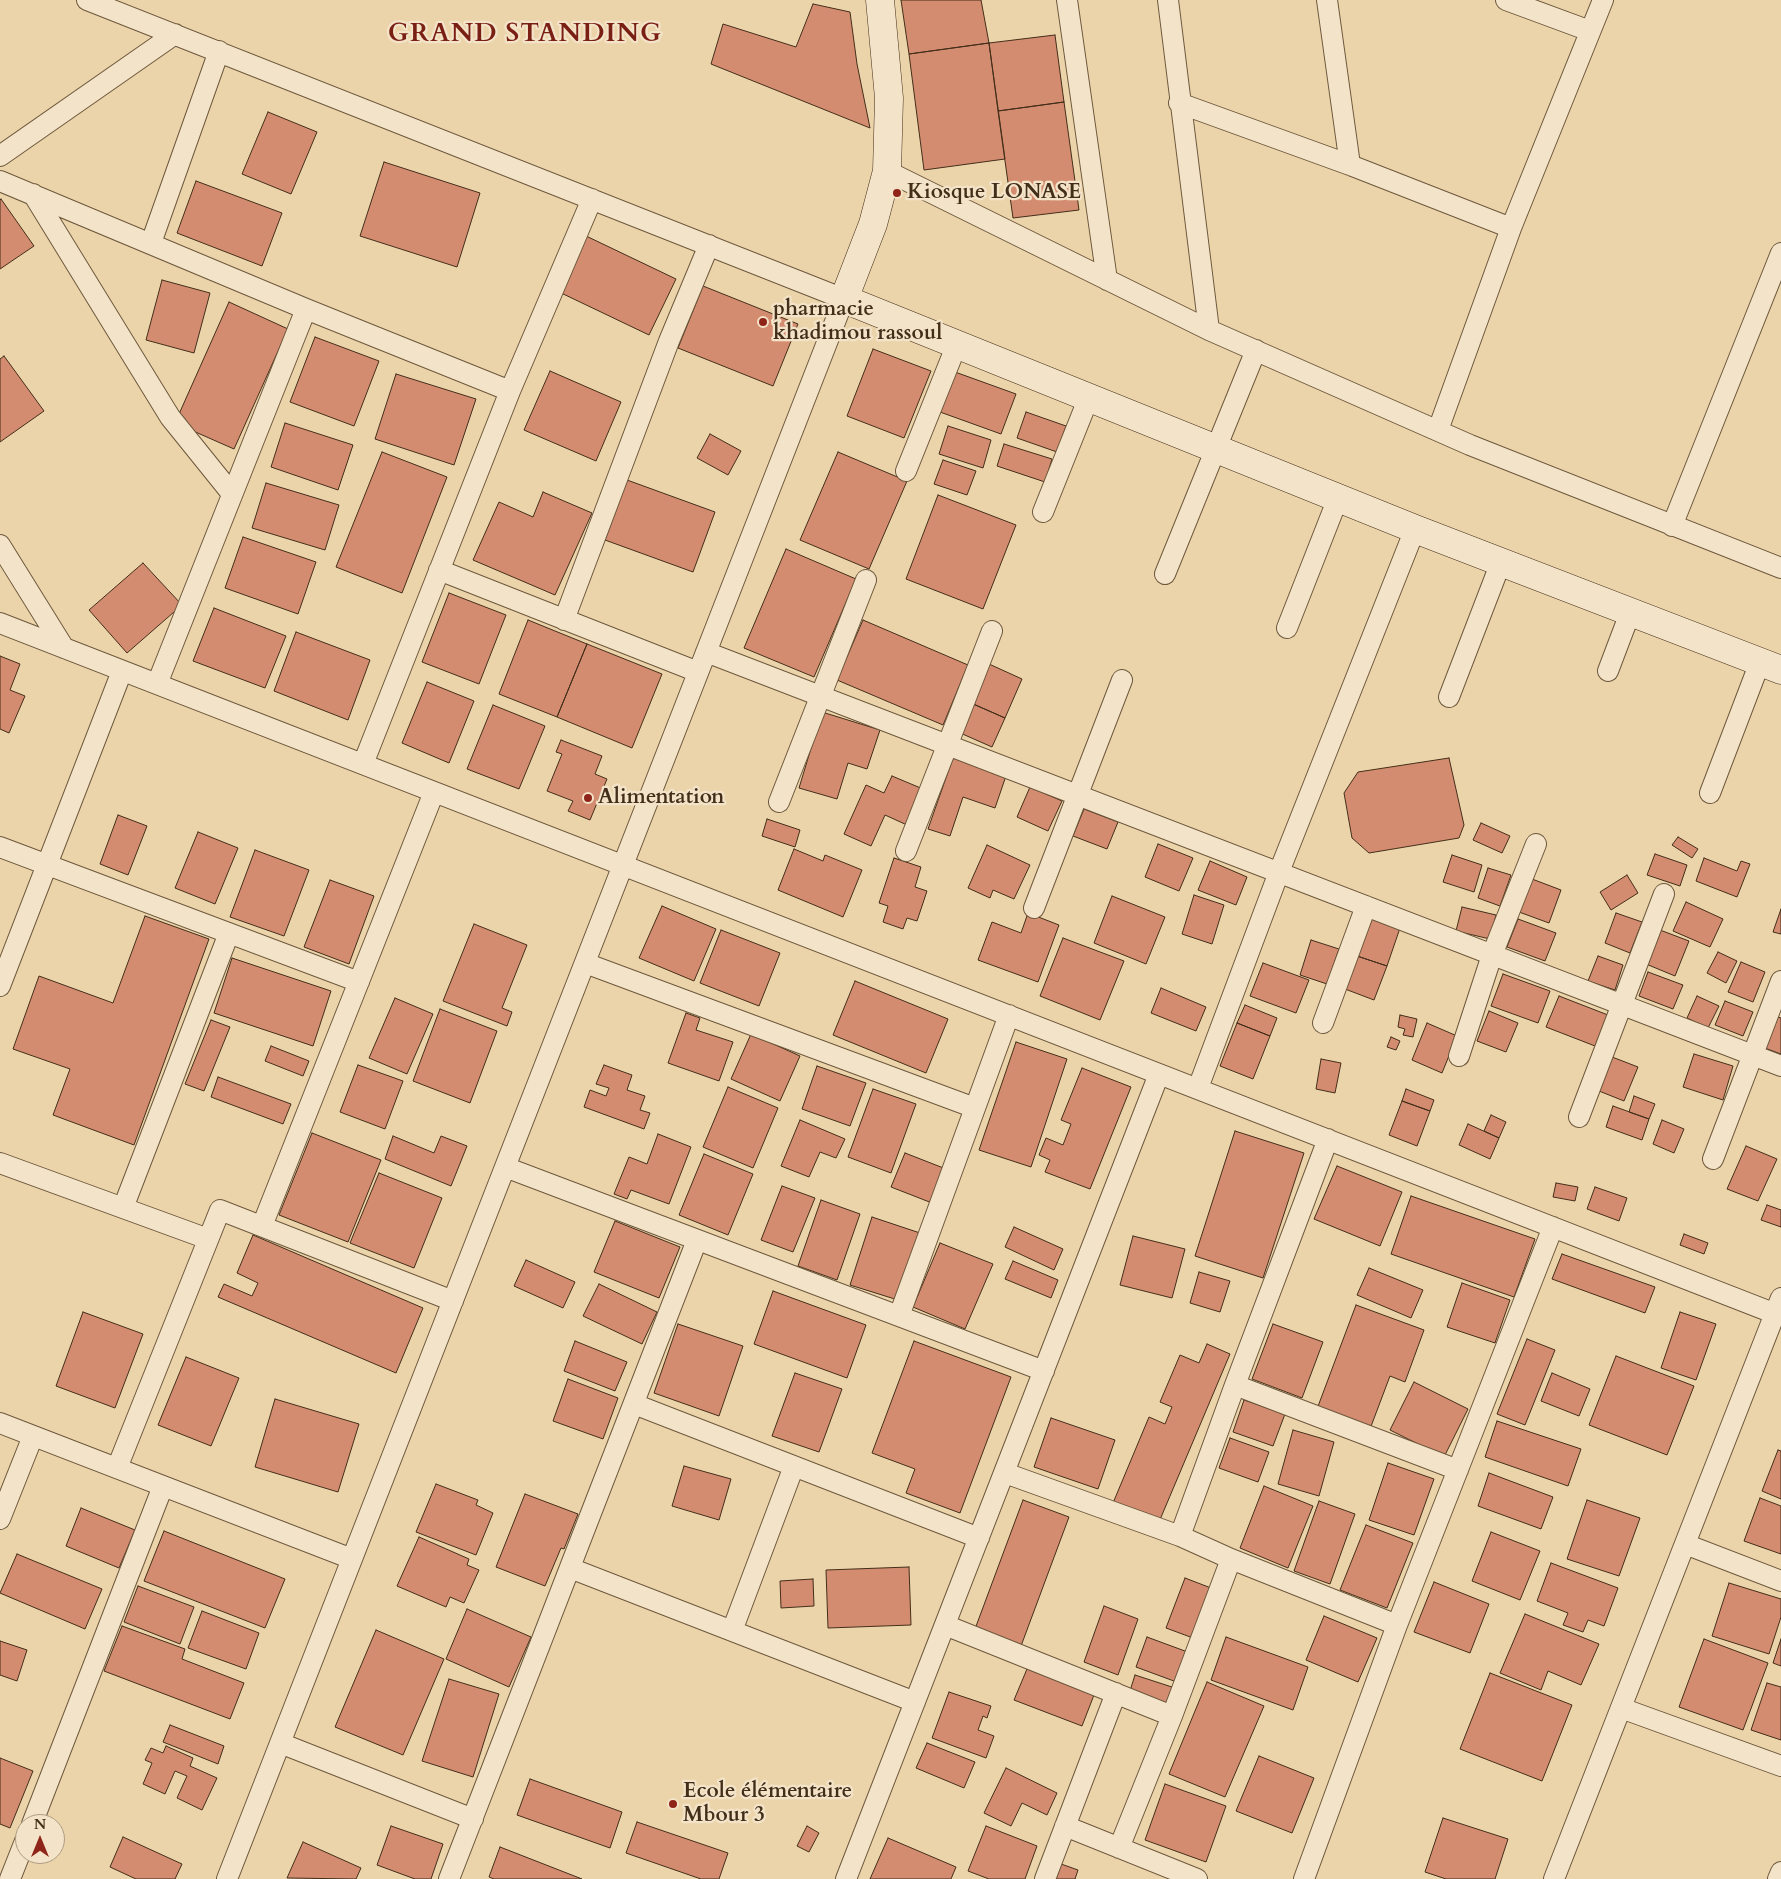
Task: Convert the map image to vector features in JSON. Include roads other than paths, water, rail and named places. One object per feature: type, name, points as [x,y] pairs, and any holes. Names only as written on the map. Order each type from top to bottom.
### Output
[{"type":"street","points":[[87,0],[709,245],[1416,529],[1770,666],[1710,793]]},
{"type":"street","points":[[227,1879],[873,224],[887,171],[888,98],[879,0]]},
{"type":"street","points":[[1067,0],[1107,280]]},
{"type":"street","points":[[1168,0],[1179,103],[1209,330]]},
{"type":"street","points":[[1327,0],[1350,165]]},
{"type":"street","points":[[1506,0],[1590,31]]},
{"type":"street","points":[[1438,430],[1511,228],[1603,0]]},
{"type":"street","points":[[0,156],[175,34]]},
{"type":"street","points":[[151,244],[220,51]]},
{"type":"street","points":[[1179,103],[1350,165],[1511,228]]},
{"type":"street","points":[[887,171],[1209,330],[1438,430],[1672,526],[1781,568]]},
{"type":"street","points":[[0,181],[306,309],[510,391]]},
{"type":"street","points":[[33,194],[170,416],[232,494]]},
{"type":"street","points":[[363,764],[510,391],[592,199]]},
{"type":"street","points":[[564,620],[670,341],[709,245]]},
{"type":"street","points":[[1672,526],[1781,253]]},
{"type":"street","points":[[157,684],[306,309]]},
{"type":"street","points":[[906,470],[957,344]]},
{"type":"street","points":[[1165,574],[1256,350]]},
{"type":"street","points":[[1043,512],[1089,397]]},
{"type":"street","points":[[1287,628],[1338,498]]},
{"type":"street","points":[[1198,1088],[1278,872],[1416,529]]},
{"type":"street","points":[[0,545],[64,648]]},
{"type":"street","points":[[1449,697],[1501,562]]},
{"type":"street","points":[[439,570],[698,672]]},
{"type":"street","points":[[779,802],[866,580]]},
{"type":"street","points":[[1608,670],[1630,613]]},
{"type":"street","points":[[0,623],[1554,1227],[1779,1309],[1554,1879]]},
{"type":"street","points":[[906,851],[992,631]]},
{"type":"street","points":[[706,652],[1781,1066]]},
{"type":"street","points":[[0,986],[122,670]]},
{"type":"street","points":[[1034,908],[1122,680]]},
{"type":"street","points":[[262,1226],[434,792]]},
{"type":"street","points":[[1459,1056],[1492,955],[1536,844]]},
{"type":"street","points":[[0,847],[359,982]]},
{"type":"street","points":[[1579,1117],[1664,894]]},
{"type":"street","points":[[1323,1023],[1366,906]]},
{"type":"street","points":[[123,1208],[229,933]]},
{"type":"street","points":[[585,963],[975,1108]]},
{"type":"street","points":[[1713,1159],[1781,981]]},
{"type":"street","points":[[899,1316],[1009,1015]]},
{"type":"street","points":[[846,1879],[1159,1074]]},
{"type":"street","points":[[1180,1536],[1328,1139]]},
{"type":"street","points":[[0,1163],[208,1239]]},
{"type":"street","points":[[505,1167],[1044,1371]]},
{"type":"street","points":[[117,1468],[220,1210],[453,1301]]},
{"type":"street","points":[[1304,1879],[1397,1625],[1554,1227]]},
{"type":"street","points":[[449,1879],[697,1240]]},
{"type":"street","points":[[1235,1385],[1458,1470]]},
{"type":"street","points":[[634,1404],[979,1538]]},
{"type":"street","points":[[0,1423],[352,1558]]},
{"type":"street","points":[[0,1519],[33,1436]]},
{"type":"street","points":[[732,1631],[794,1466]]},
{"type":"street","points":[[1005,1473],[1180,1536],[1231,1559],[1397,1625]]},
{"type":"street","points":[[36,1814],[163,1486]]},
{"type":"street","points":[[1685,1544],[1781,1581]]},
{"type":"street","points":[[1119,1848],[1172,1716],[1231,1559]]},
{"type":"street","points":[[570,1568],[915,1702]]},
{"type":"street","points":[[945,1625],[1172,1716]]},
{"type":"street","points":[[1045,1879],[1116,1693]]},
{"type":"street","points":[[1621,1708],[1781,1766]]},
{"type":"street","points":[[280,1743],[473,1819]]},
{"type":"street","points":[[1065,1826],[1197,1879]]},
{"type":"street","points":[[10,1879],[16,1864]]},
{"type":"street","points":[[1778,1879],[1781,1872]]},
{"type":"place","name":"Kiosque LONASE","points":[[897,193]]},
{"type":"place","name":"pharmacie khadimou rassoul","points":[[763,322]]},
{"type":"place","name":"Alimentation","points":[[588,798]]},
{"type":"place","name":"Ecole élémentaire Mbour 3","points":[[673,1804]]},
{"type":"district","name":"GRAND STANDING","points":[[525,35]]}]
